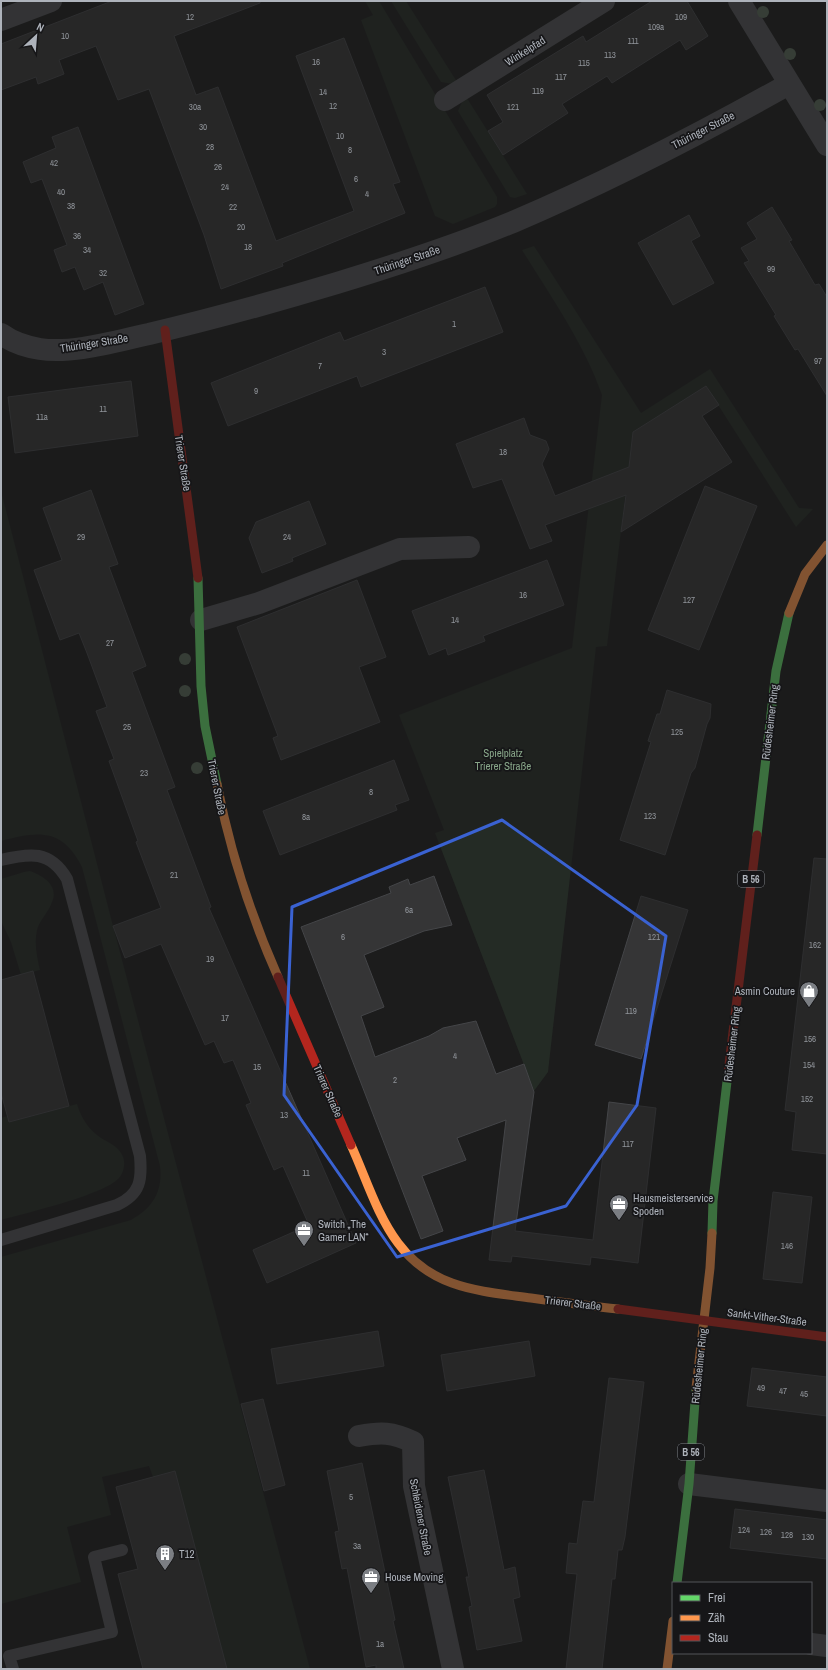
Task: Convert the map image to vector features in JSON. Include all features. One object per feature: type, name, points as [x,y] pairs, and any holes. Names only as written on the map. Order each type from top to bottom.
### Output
[{"type":"street","points":[[1,20],[51,1]]},
{"type":"street","name":"Winkelpfad","points":[[445,100],[604,1]]},
{"type":"street","points":[[739,1],[827,144]]},
{"type":"street","name":"Thüringer Straße","points":[[1,334],[27,346],[40,349],[58,350],[115,341],[231,313],[370,273],[510,223],[571,196],[652,156],[789,84]]},
{"type":"street","name":"Trierer Straße","points":[[165,330],[194,542],[201,620],[201,686],[205,726],[219,797],[235,864],[265,948],[382,1215],[400,1248],[411,1260],[430,1274],[444,1281],[471,1290],[704,1321]]},
{"type":"street","name":"Rüdesheimer Ring","points":[[678,1582],[689,1484],[694,1405],[710,1268],[713,1201],[776,671],[788,611],[794,594],[803,575],[827,545]]},
{"type":"street","points":[[201,620],[260,603],[400,549],[469,547]]},
{"type":"street","name":"Sankt-Vither-Straße","points":[[704,1321],[827,1337]]},
{"type":"street","name":"Schleidener Straße","points":[[359,1436],[377,1433],[398,1435],[413,1442],[414,1486],[453,1669]]},
{"type":"street","points":[[689,1484],[827,1501]]},
{"type":"street","points":[[667,1669],[672,1632]]},
{"type":"street","points":[[812,1644],[827,1646]]},
{"type":"lane","points":[[1,860],[24,855],[38,855],[60,868],[67,879],[140,1156],[141,1172],[135,1193],[118,1205],[1,1240]]},
{"type":"lane","points":[[13,1669],[9,1656],[112,1632],[94,1558],[122,1550]]},
{"type":"highlighted area","points":[[502,820],[666,936],[637,1105],[566,1206],[397,1257],[284,1095],[292,907]]},
{"type":"green space","points":[[365,1],[379,1],[497,197],[497,204],[495,207],[453,224],[435,216],[361,20],[373,15]]},
{"type":"green space","points":[[391,1],[406,1],[459,85],[441,82]]},
{"type":"green space","points":[[465,95],[527,194],[515,198],[510,197],[458,111]]},
{"type":"green space","name":"Spielplatz Trierer Straße","points":[[534,246],[641,413],[710,369],[799,508],[813,509],[796,527],[706,386],[633,432],[607,646],[596,647],[548,1072],[534,1091],[435,833],[444,830],[399,715],[572,648],[602,395],[595,376],[577,339],[522,250]]},
{"type":"green space","points":[[1,491],[113,926],[310,1669],[227,1669],[175,1472],[153,1477],[149,1466],[102,1477],[111,1515],[67,1527],[81,1582],[1,1604],[1,1257],[131,1220],[145,1210],[155,1198],[161,1175],[160,1166],[82,867],[74,854],[58,839],[48,836],[27,835],[1,841]]},
{"type":"green space","points":[[30,871],[49,882],[52,886],[54,896],[51,906],[40,922],[36,935],[37,955],[40,970],[21,975],[11,942],[1,921],[1,879]]},
{"type":"green space","points":[[77,1104],[83,1119],[89,1127],[101,1138],[115,1146],[123,1156],[124,1169],[121,1175],[111,1184],[82,1197],[1,1220],[1,1118],[7,1116],[9,1122]]},
{"type":"building","points":[[112,1],[260,1],[260,3],[174,36],[196,95],[218,87],[276,241],[354,211],[296,56],[344,38],[400,182],[393,184],[405,213],[282,263],[283,266],[221,289],[204,235],[149,89],[118,100],[96,46],[59,60],[64,74],[38,84],[36,77],[1,90],[1,44]]},
{"type":"building","points":[[652,1],[687,1],[708,36],[686,50],[680,40],[612,83],[607,76],[562,104],[568,113],[503,155],[488,131],[503,122],[487,95],[583,36],[586,42]]},
{"type":"building","points":[[78,127],[144,304],[115,315],[103,282],[84,290],[75,267],[62,272],[54,250],[67,245],[42,179],[31,183],[23,162],[56,148],[52,137]]},
{"type":"building","points":[[772,207],[792,240],[789,241],[815,285],[819,284],[827,297],[827,396],[798,349],[795,350],[774,316],[776,315],[744,263],[749,261],[741,248],[757,239],[747,223]]},
{"type":"building","points":[[689,215],[700,236],[691,241],[714,283],[673,305],[638,243]]},
{"type":"building","points":[[485,287],[503,332],[361,387],[357,376],[228,426],[211,383],[340,332],[344,341]]},
{"type":"building","points":[[131,381],[138,436],[15,453],[8,397]]},
{"type":"building","points":[[706,386],[719,405],[702,416],[732,462],[621,532],[626,495],[545,525],[552,541],[530,549],[502,479],[473,488],[456,444],[524,418],[530,435],[546,441],[549,449],[542,464],[555,496],[629,467],[633,432]]},
{"type":"building","points":[[705,486],[757,506],[699,650],[648,630]]},
{"type":"building","points":[[91,490],[118,564],[109,567],[146,666],[132,672],[175,787],[167,790],[211,907],[209,908],[356,1243],[267,1283],[253,1250],[309,1225],[283,1166],[274,1170],[246,1105],[251,1103],[233,1060],[224,1063],[214,1041],[205,1045],[161,944],[125,958],[113,926],[161,908],[136,842],[138,841],[109,761],[114,759],[96,711],[107,707],[87,653],[79,633],[60,640],[34,570],[62,560],[43,508]]},
{"type":"building","points":[[309,501],[326,544],[292,558],[293,561],[262,573],[249,538],[256,522]]},
{"type":"building","points":[[547,560],[564,605],[483,636],[485,641],[448,655],[446,648],[429,655],[412,611]]},
{"type":"building","points":[[357,580],[386,657],[359,667],[380,722],[281,760],[273,738],[278,736],[237,627]]},
{"type":"building","points":[[667,690],[711,704],[710,718],[695,768],[691,773],[665,855],[620,840],[651,742],[648,741],[657,714],[660,714]]},
{"type":"building","points":[[394,760],[409,800],[395,805],[397,810],[280,855],[263,811]]},
{"type":"building","points":[[814,858],[827,859],[827,1154],[792,1150],[796,1112],[785,1110]]},
{"type":"building","points":[[434,876],[452,925],[424,931],[364,955],[384,1007],[361,1016],[375,1057],[429,1036],[443,1028],[476,1021],[496,1074],[524,1064],[534,1092],[515,1231],[593,1240],[609,1102],[656,1108],[638,1263],[591,1257],[590,1265],[512,1256],[511,1262],[489,1260],[506,1120],[457,1138],[466,1160],[422,1176],[443,1231],[421,1239],[301,927],[391,893],[389,887],[408,879],[410,885]]},
{"type":"building","points":[[641,896],[688,910],[641,1059],[595,1045]]},
{"type":"building","points":[[33,971],[69,1106],[9,1122],[1,1093],[1,980]]},
{"type":"building","points":[[773,1192],[812,1197],[802,1283],[763,1279]]},
{"type":"building","points":[[378,1331],[384,1366],[277,1384],[271,1349]]},
{"type":"building","points":[[529,1341],[535,1376],[447,1391],[441,1355]]},
{"type":"building","points":[[752,1368],[827,1377],[827,1416],[747,1406]]},
{"type":"building","points":[[609,1378],[644,1382],[625,1537],[622,1550],[618,1550],[615,1579],[612,1579],[602,1669],[566,1669],[577,1574],[566,1573],[569,1543],[577,1544],[583,1501],[594,1502]]},
{"type":"building","points":[[263,1399],[285,1485],[264,1491],[241,1404]]},
{"type":"building","points":[[362,1463],[404,1669],[376,1669],[376,1665],[366,1667],[347,1568],[342,1569],[335,1532],[339,1531],[327,1471]]},
{"type":"building","points":[[484,1470],[504,1570],[515,1567],[520,1597],[513,1599],[522,1641],[477,1650],[469,1607],[472,1606],[466,1577],[469,1577],[448,1477]]},
{"type":"building","name":"T12","points":[[175,1471],[227,1669],[143,1669],[118,1574],[138,1569],[116,1487]]},
{"type":"building","points":[[735,1509],[827,1520],[827,1559],[730,1548]]},
{"type":"traffic: fast","points":[[198,578],[201,686],[205,726],[217,784]]},
{"type":"traffic: fast","points":[[757,835],[776,671],[789,613]]},
{"type":"traffic: fast","points":[[712,1233],[713,1201],[728,1073]]},
{"type":"traffic: fast","points":[[677,1582],[689,1484],[696,1388]]},
{"type":"traffic: slow","points":[[789,613],[805,574],[827,545]]},
{"type":"traffic: slow","points":[[217,784],[228,834],[242,882],[258,930],[278,977]]},
{"type":"traffic: slow","points":[[351,1145],[384,1221],[398,1243],[411,1258],[426,1270],[442,1279],[475,1290],[618,1309]]},
{"type":"traffic: slow","points":[[696,1388],[710,1268],[712,1233]]},
{"type":"traffic: slow","points":[[667,1669],[672,1629]]},
{"type":"traffic: jam","points":[[165,330],[198,578]]},
{"type":"traffic: jam","points":[[728,1073],[757,835]]},
{"type":"traffic: jam","points":[[278,977],[351,1145]]},
{"type":"traffic: jam","points":[[618,1309],[827,1337]]},
{"type":"place","name":"Asmin Couture","points":[[809,1008]]},
{"type":"place","name":"Hausmeisterservice Spoden","points":[[619,1221]]},
{"type":"place","name":"Switch „The Gamer LAN“","points":[[304,1247]]},
{"type":"place","name":"T12","points":[[165,1571]]},
{"type":"place","name":"House Moving","points":[[371,1594]]}]
